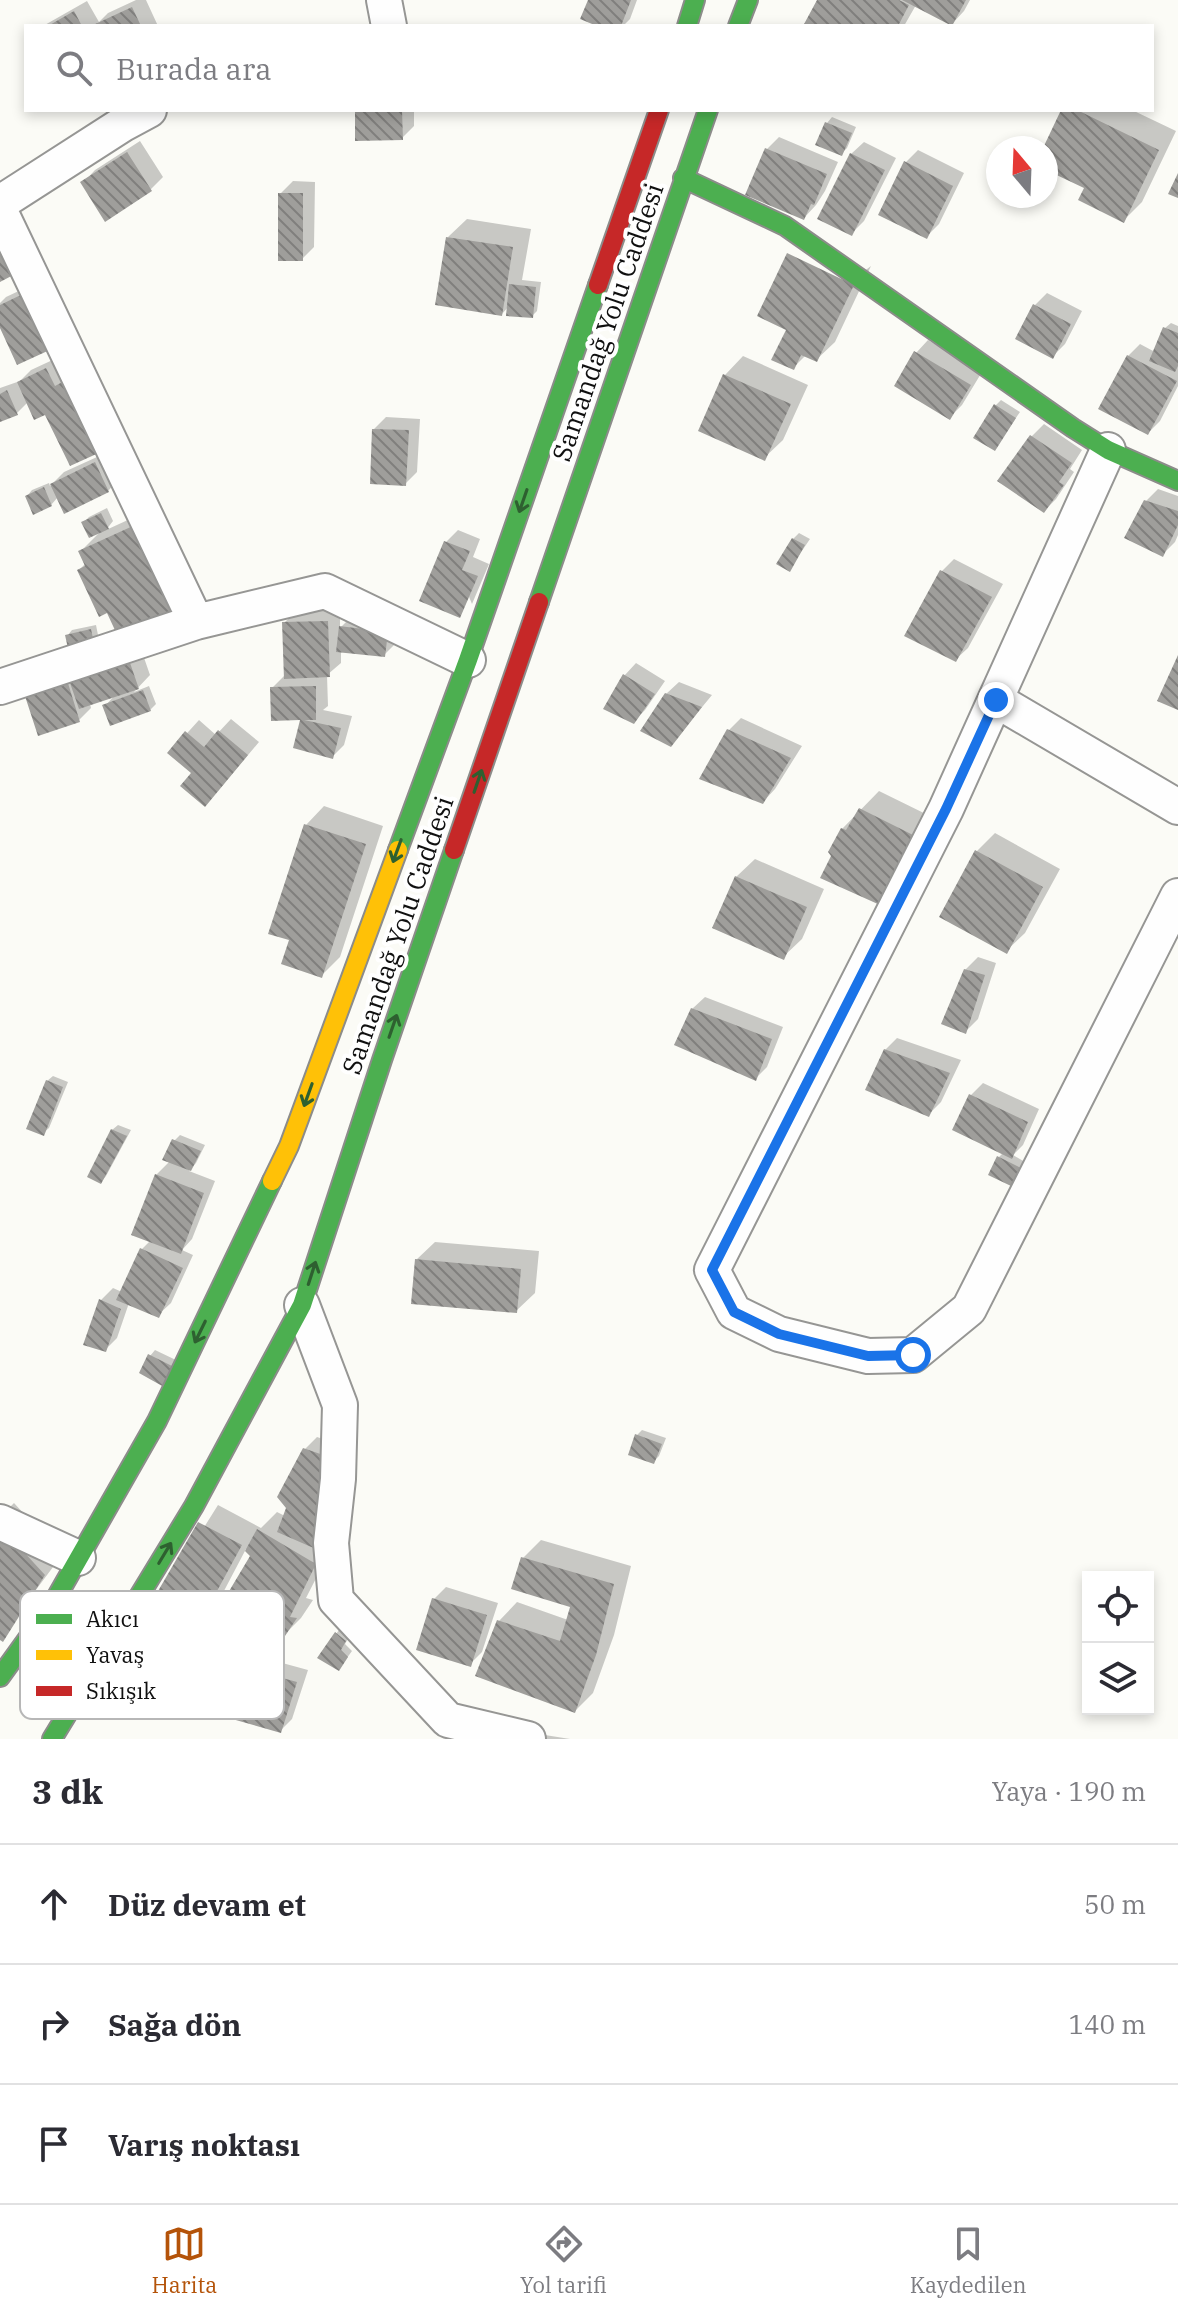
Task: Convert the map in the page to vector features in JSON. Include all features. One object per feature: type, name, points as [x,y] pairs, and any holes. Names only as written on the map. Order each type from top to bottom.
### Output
[{"type":"main road","points":[[688,24],[695,0]]},
{"type":"main road","points":[[739,24],[748,0]]},
{"type":"main road","name":"Samandağ Yolu Caddesi","points":[[60,1591],[157,1421],[289,1146],[468,660],[658,112]]},
{"type":"main road","name":"Samandağ Yolu Caddesi","points":[[142,1591],[194,1506],[302,1305],[382,1060],[707,112]]},
{"type":"main road","points":[[683,178],[785,226],[1108,450],[1178,481]]},
{"type":"main road","name":"Samandağ Yolu Caddesi","points":[[0,1677],[20,1649]]},
{"type":"main road","name":"Samandağ Yolu Caddesi","points":[[52,1739],[64,1719]]},
{"type":"street","points":[[384,0],[389,24]]},
{"type":"street","points":[[0,203],[145,112]]},
{"type":"street","points":[[0,211],[196,622]]},
{"type":"street","points":[[1108,450],[946,809],[712,1270],[734,1312],[779,1334],[868,1356],[913,1355],[969,1309],[1178,896]]},
{"type":"street","points":[[0,687],[196,622],[325,591],[468,660]]},
{"type":"street","points":[[996,700],[1178,807]]},
{"type":"street","points":[[302,1305],[340,1405],[338,1479],[331,1543],[336,1600],[446,1730],[528,1739]]},
{"type":"street","points":[[0,1522],[78,1558]]},
{"type":"building","points":[[588,0],[631,0],[622,24],[592,24],[580,19]]},
{"type":"building","points":[[817,0],[899,0],[909,5],[899,24],[804,24]]},
{"type":"building","points":[[902,0],[966,0],[953,24]]},
{"type":"building","points":[[132,7],[140,24],[95,24]]},
{"type":"building","points":[[74,11],[81,24],[51,24]]},
{"type":"building","points":[[355,112],[402,112],[403,140],[355,141]]},
{"type":"building","points":[[1060,112],[1081,112],[1159,150],[1124,223],[1078,200],[1084,188],[1058,176],[1058,136],[1049,136]]},
{"type":"building","points":[[825,122],[852,133],[842,156],[815,145]]},
{"type":"building","points":[[765,148],[827,174],[804,220],[745,195]]},
{"type":"building","points":[[127,152],[152,191],[105,222],[80,182]]},
{"type":"building","points":[[850,153],[885,170],[852,236],[817,219]]},
{"type":"building","points":[[904,161],[953,186],[927,239],[878,215]]},
{"type":"building","points":[[1178,173],[1178,198],[1168,194]]},
{"type":"building","points":[[278,193],[303,193],[303,261],[278,261]]},
{"type":"building","points":[[0,235],[19,272],[0,282]]},
{"type":"building","points":[[446,237],[513,247],[502,316],[435,305]]},
{"type":"building","points":[[787,253],[854,285],[817,362],[801,355],[794,370],[771,360],[786,330],[757,316]]},
{"type":"building","points":[[509,284],[536,287],[533,318],[506,316]]},
{"type":"building","points":[[27,292],[54,348],[17,365],[0,328],[0,305]]},
{"type":"building","points":[[1033,304],[1071,324],[1053,359],[1015,339]]},
{"type":"building","points":[[1163,327],[1178,333],[1178,366],[1175,372],[1149,361]]},
{"type":"building","points":[[914,351],[971,385],[950,420],[894,386]]},
{"type":"building","points":[[1127,355],[1177,381],[1148,435],[1098,409]]},
{"type":"building","points":[[46,368],[55,386],[68,379],[103,451],[70,466],[45,415],[34,420],[17,382]]},
{"type":"building","points":[[723,374],[791,404],[765,461],[698,431]]},
{"type":"building","points":[[7,390],[18,415],[0,422],[0,394]]},
{"type":"building","points":[[994,404],[1016,418],[995,451],[973,438]]},
{"type":"building","points":[[372,429],[409,430],[406,486],[370,484]]},
{"type":"building","points":[[1030,435],[1072,463],[1059,482],[1064,485],[1044,513],[997,481]]},
{"type":"building","points":[[95,462],[109,492],[64,514],[50,484]]},
{"type":"building","points":[[44,487],[52,506],[33,515],[25,496]]},
{"type":"building","points":[[1144,500],[1178,511],[1178,525],[1163,557],[1124,538]]},
{"type":"building","points":[[101,513],[109,529],[89,538],[81,522]]},
{"type":"building","points":[[135,525],[177,615],[120,641],[107,613],[99,617],[77,570],[85,566],[78,551]]},
{"type":"building","points":[[792,538],[805,545],[790,572],[776,564]]},
{"type":"building","points":[[444,541],[470,551],[462,570],[478,576],[460,618],[419,601]]},
{"type":"building","points":[[940,570],[992,597],[956,662],[904,636]]},
{"type":"building","points":[[328,621],[330,677],[284,679],[282,622]]},
{"type":"building","points":[[339,626],[388,632],[385,657],[336,652]]},
{"type":"building","points":[[91,629],[95,648],[69,653],[65,635]]},
{"type":"building","points":[[1178,655],[1178,710],[1157,701]]},
{"type":"building","points":[[129,660],[139,689],[79,709],[69,680]]},
{"type":"building","points":[[623,674],[655,694],[634,724],[603,709]]},
{"type":"building","points":[[67,680],[80,722],[38,736],[24,693]]},
{"type":"building","points":[[316,686],[316,720],[304,720],[341,728],[333,759],[293,748],[300,720],[271,721],[270,687]]},
{"type":"building","points":[[143,690],[151,711],[110,726],[102,705]]},
{"type":"building","points":[[665,693],[702,707],[671,747],[640,731]]},
{"type":"building","points":[[727,729],[791,758],[763,804],[699,779]]},
{"type":"building","points":[[218,730],[248,755],[205,807],[180,786],[191,773],[167,753],[185,731],[204,747]]},
{"type":"building","points":[[859,808],[919,838],[880,905],[820,878],[831,856],[828,852],[841,828],[846,830]]},
{"type":"building","points":[[304,824],[366,844],[322,978],[281,964],[289,940],[268,934]]},
{"type":"building","points":[[975,850],[1043,887],[1007,954],[939,917]]},
{"type":"building","points":[[735,876],[807,907],[784,960],[712,928]]},
{"type":"building","points":[[964,969],[985,975],[966,1034],[941,1024]]},
{"type":"building","points":[[691,1008],[772,1039],[756,1081],[674,1045]]},
{"type":"building","points":[[884,1049],[950,1073],[929,1117],[865,1090]]},
{"type":"building","points":[[46,1080],[63,1087],[44,1136],[26,1129]]},
{"type":"building","points":[[969,1094],[1028,1122],[1012,1159],[952,1130]]},
{"type":"building","points":[[111,1129],[127,1136],[101,1184],[87,1177]]},
{"type":"building","points":[[172,1139],[201,1151],[191,1171],[162,1160]]},
{"type":"building","points":[[997,1156],[1021,1168],[1011,1186],[988,1175]]},
{"type":"building","points":[[155,1174],[204,1193],[181,1254],[131,1235]]},
{"type":"building","points":[[140,1248],[183,1268],[159,1318],[116,1300]]},
{"type":"building","points":[[415,1259],[521,1269],[517,1313],[411,1304]]},
{"type":"building","points":[[99,1299],[121,1309],[106,1352],[83,1345]]},
{"type":"building","points":[[148,1354],[174,1367],[164,1387],[139,1373]]},
{"type":"building","points":[[635,1434],[662,1444],[654,1464],[628,1455]]},
{"type":"building","points":[[303,1448],[329,1457],[325,1553],[277,1532],[286,1508],[277,1497]]},
{"type":"building","points":[[198,1522],[242,1545],[217,1591],[158,1591]]},
{"type":"building","points":[[0,1526],[45,1575],[35,1591],[20,1591],[20,1615],[3,1642],[0,1640]]},
{"type":"building","points":[[257,1529],[316,1564],[290,1617],[297,1618],[284,1638],[284,1591],[229,1591],[250,1556],[245,1551]]},
{"type":"building","points":[[521,1557],[614,1584],[596,1655],[575,1713],[475,1676],[497,1620],[560,1641],[570,1607],[511,1589]]},
{"type":"building","points":[[432,1598],[487,1615],[471,1667],[416,1650]]},
{"type":"building","points":[[335,1632],[346,1641],[341,1650],[348,1657],[339,1671],[317,1658]]},
{"type":"building","points":[[284,1678],[297,1682],[281,1733],[232,1719],[284,1719]]},
{"type":"traffic: fast","points":[[688,24],[695,0]]},
{"type":"traffic: fast","points":[[739,24],[748,0]]},
{"type":"traffic: fast","points":[[539,602],[707,112]]},
{"type":"traffic: fast","points":[[683,178],[785,226],[1073,428],[1108,450],[1178,481]]},
{"type":"traffic: fast","points":[[398,850],[468,660],[598,285]]},
{"type":"traffic: fast","points":[[142,1591],[194,1506],[302,1305],[454,850]]},
{"type":"traffic: fast","points":[[60,1591],[157,1421],[272,1181]]},
{"type":"traffic: fast","points":[[0,1677],[20,1649]]},
{"type":"traffic: fast","points":[[52,1739],[64,1719]]},
{"type":"traffic: slow","points":[[272,1181],[289,1146],[398,850]]},
{"type":"traffic: jam","points":[[598,285],[658,112]]},
{"type":"traffic: jam","points":[[454,850],[539,602]]},
{"type":"route","points":[[913,1355],[868,1356],[779,1334],[734,1312],[712,1270],[946,809],[996,700]]}]
